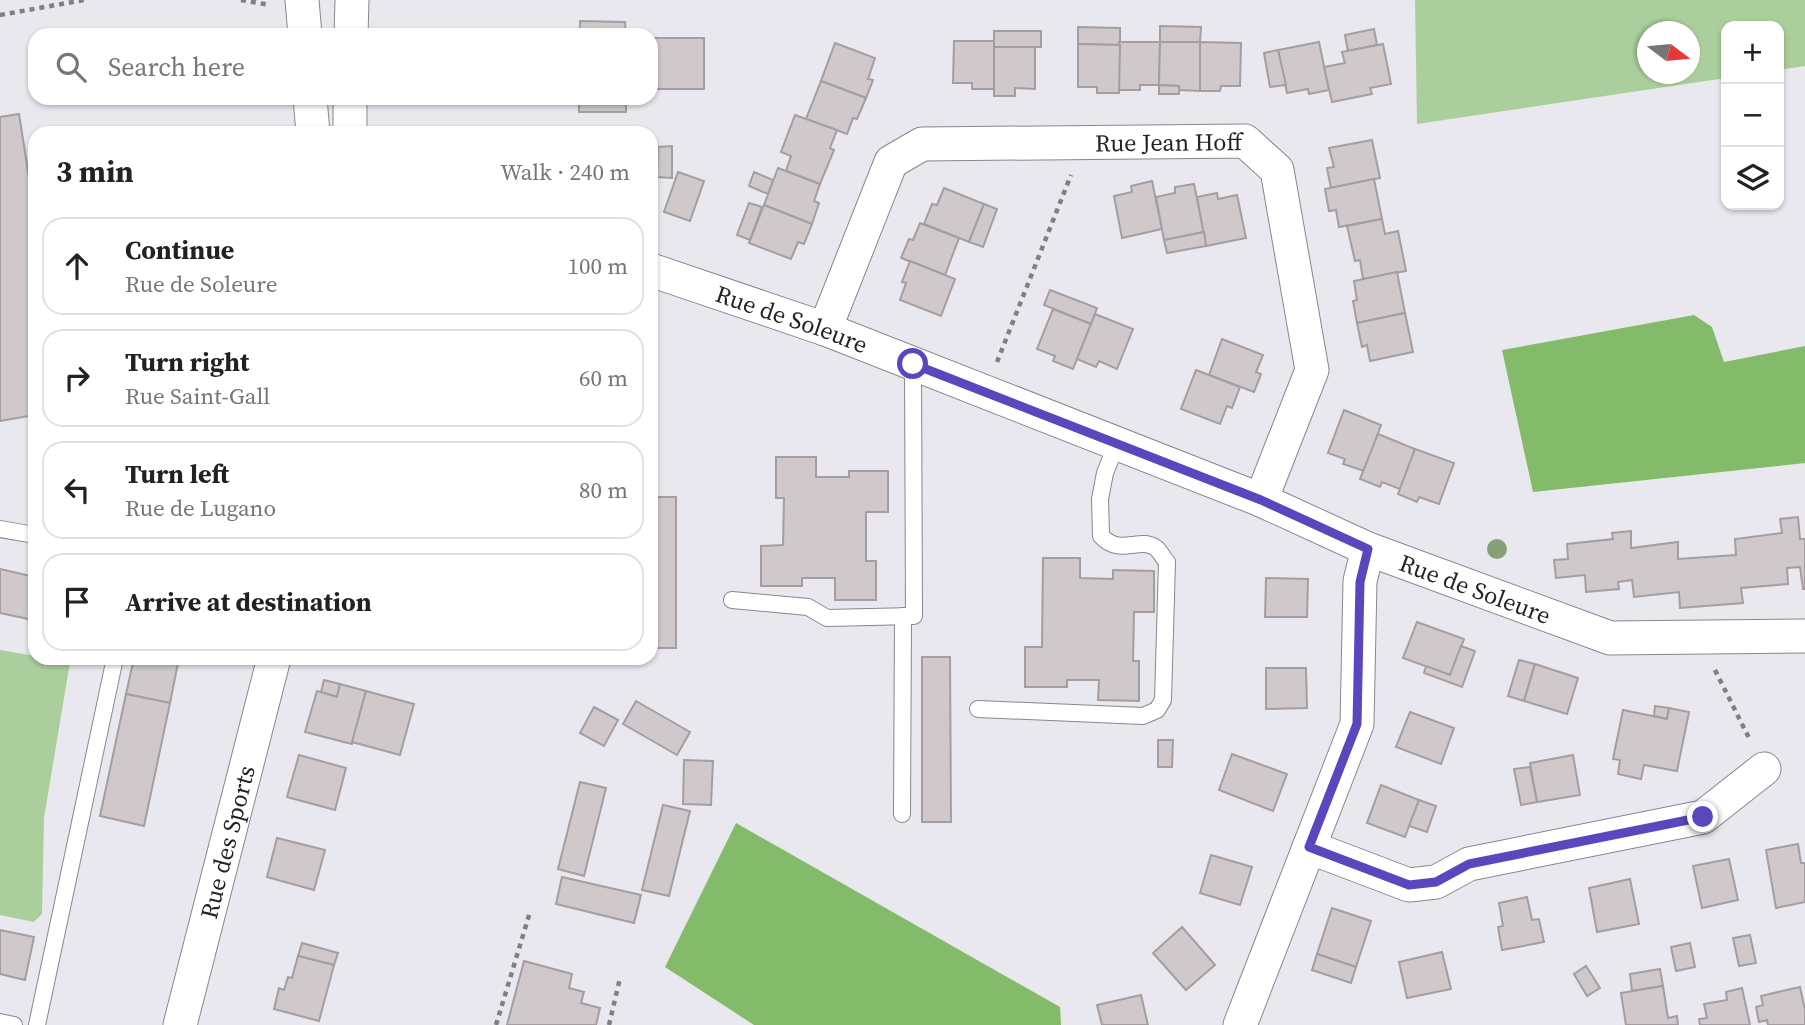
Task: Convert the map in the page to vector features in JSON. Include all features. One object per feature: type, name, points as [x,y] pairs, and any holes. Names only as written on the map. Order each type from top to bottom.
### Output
[{"type":"street","points":[[302,0],[304,28]]},
{"type":"street","points":[[351,28],[352,0]]},
{"type":"street","points":[[311,105],[312,126]]},
{"type":"street","points":[[350,105],[350,126]]},
{"type":"street","name":"Rue Jean Hoff","points":[[825,329],[891,162],[922,144],[1245,141],[1277,170],[1312,370],[1261,500]]},
{"type":"street","name":"Rue de Soleure","points":[[658,272],[825,329],[1261,500],[1368,549],[1610,639],[1805,636]]},
{"type":"street","points":[[1240,1025],[1357,724],[1360,582],[1368,549]]},
{"type":"street","name":"Rue des Sports","points":[[180,1025],[272,665]]},
{"type":"street","points":[[1309,847],[1409,885],[1436,882],[1469,864],[1703,817],[1765,769]]},
{"type":"lane","points":[[732,600],[808,607],[827,618],[914,616],[913,364]]},
{"type":"lane","points":[[978,709],[1143,716],[1157,710],[1163,700],[1167,562],[1158,549],[1149,544],[1114,546],[1101,536],[1100,499],[1105,473],[1117,443]]},
{"type":"lane","points":[[0,528],[28,534]]},
{"type":"lane","points":[[902,814],[903,616]]},
{"type":"lane","points":[[37,1025],[114,665]]},
{"type":"lane","points":[[0,1022],[14,1025]]},
{"type":"path","points":[[0,15],[84,0]]},
{"type":"path","points":[[240,0],[267,5]]},
{"type":"path","points":[[985,392],[1075,165],[1076,143]]},
{"type":"path","points":[[1698,637],[1765,769]]},
{"type":"path","points":[[496,1025],[530,912]]},
{"type":"path","points":[[610,1025],[620,978]]},
{"type":"green space","points":[[1415,0],[1805,0],[1805,66],[1784,69],[1784,21],[1721,21],[1721,79],[1700,82],[1700,21],[1637,21],[1637,84],[1686,84],[1417,124]]},
{"type":"green space","points":[[1694,315],[1712,327],[1724,362],[1805,346],[1805,463],[1533,492],[1502,350]]},
{"type":"green space","points":[[0,650],[28,655],[28,665],[70,665],[44,818],[42,914],[34,922],[0,915]]},
{"type":"green space","points":[[736,823],[1060,1007],[1061,1025],[754,1025],[665,967]]},
{"type":"building","points":[[580,21],[625,22],[625,28],[580,28]]},
{"type":"building","points":[[1160,26],[1201,27],[1200,42],[1160,42]]},
{"type":"building","points":[[1078,27],[1120,28],[1120,45],[1078,44]]},
{"type":"building","points":[[1374,29],[1377,45],[1348,51],[1345,35]]},
{"type":"building","points":[[994,31],[1041,31],[1041,47],[994,47]]},
{"type":"building","points":[[658,38],[704,38],[704,89],[658,89]]},
{"type":"building","points":[[954,41],[994,41],[994,89],[972,89],[972,83],[953,83]]},
{"type":"building","points":[[1119,42],[1160,42],[1159,85],[1140,85],[1140,90],[1119,90]]},
{"type":"building","points":[[1160,42],[1200,42],[1200,91],[1159,85]]},
{"type":"building","points":[[1200,42],[1241,43],[1240,86],[1221,86],[1220,91],[1200,91]]},
{"type":"building","points":[[1319,42],[1329,90],[1309,94],[1308,89],[1287,93],[1278,50]]},
{"type":"building","points":[[835,43],[875,58],[868,79],[873,80],[866,98],[821,81]]},
{"type":"building","points":[[1078,44],[1120,45],[1119,93],[1097,93],[1097,87],[1078,87]]},
{"type":"building","points":[[1383,44],[1391,84],[1370,88],[1372,94],[1332,102],[1324,67],[1345,63],[1342,52]]},
{"type":"building","points":[[994,47],[1035,47],[1035,89],[1015,88],[1015,96],[994,96]]},
{"type":"building","points":[[1278,50],[1286,85],[1270,87],[1264,53]]},
{"type":"building","points":[[821,81],[866,98],[857,119],[853,118],[847,134],[806,119]]},
{"type":"building","points":[[1159,85],[1179,86],[1179,94],[1159,94]]},
{"type":"building","points":[[579,105],[626,105],[626,112],[579,112]]},
{"type":"building","points":[[19,114],[28,171],[28,416],[0,421],[0,117]]},
{"type":"building","points":[[795,115],[837,130],[830,148],[834,150],[820,184],[786,171],[791,156],[781,152]]},
{"type":"building","points":[[1372,140],[1380,178],[1331,188],[1327,168],[1334,167],[1329,148]]},
{"type":"building","points":[[672,146],[672,178],[658,177],[658,147]]},
{"type":"building","points":[[778,168],[820,184],[814,201],[819,203],[812,224],[764,205]]},
{"type":"building","points":[[678,172],[704,181],[690,221],[664,212]]},
{"type":"building","points":[[754,172],[773,180],[768,194],[749,186]]},
{"type":"building","points":[[1374,179],[1382,219],[1339,227],[1336,210],[1329,211],[1325,189]]},
{"type":"building","points":[[1152,181],[1162,229],[1122,238],[1114,196],[1132,192],[1131,186]]},
{"type":"building","points":[[1194,184],[1204,232],[1164,240],[1156,197],[1175,193],[1175,187]]},
{"type":"building","points":[[944,188],[984,204],[969,242],[924,224],[932,204],[937,205]]},
{"type":"building","points":[[1217,193],[1218,199],[1237,195],[1246,238],[1206,246],[1197,197]]},
{"type":"building","points":[[749,203],[762,207],[750,240],[737,235]]},
{"type":"building","points":[[984,204],[997,209],[983,247],[969,242]]},
{"type":"building","points":[[764,205],[812,224],[804,244],[798,242],[791,259],[749,243]]},
{"type":"building","points":[[1382,219],[1385,234],[1398,231],[1406,271],[1363,279],[1360,260],[1355,261],[1347,226]]},
{"type":"building","points":[[920,223],[959,238],[945,275],[901,258]]},
{"type":"building","points":[[1204,232],[1206,246],[1167,253],[1164,240]]},
{"type":"building","points":[[910,261],[955,279],[941,316],[900,300],[906,283],[902,282]]},
{"type":"building","points":[[1397,272],[1405,313],[1357,323],[1353,301],[1357,300],[1354,281]]},
{"type":"building","points":[[1050,290],[1097,308],[1091,324],[1044,305]]},
{"type":"building","points":[[1053,309],[1091,324],[1073,369],[1053,361],[1055,356],[1037,349]]},
{"type":"building","points":[[1405,313],[1413,352],[1370,361],[1367,345],[1362,347],[1357,323]]},
{"type":"building","points":[[1095,314],[1133,329],[1117,369],[1099,361],[1096,367],[1077,359]]},
{"type":"building","points":[[1222,339],[1263,355],[1256,372],[1261,374],[1254,392],[1209,375]]},
{"type":"building","points":[[1196,370],[1240,387],[1232,408],[1227,406],[1220,424],[1181,409]]},
{"type":"building","points":[[1344,410],[1381,425],[1364,471],[1343,464],[1345,459],[1328,453]]},
{"type":"building","points":[[1378,434],[1415,449],[1400,489],[1382,482],[1380,487],[1360,479]]},
{"type":"building","points":[[1415,449],[1454,463],[1439,504],[1419,497],[1417,502],[1398,494]]},
{"type":"building","points":[[776,457],[816,457],[816,477],[849,477],[849,471],[888,471],[888,512],[866,512],[866,561],[876,561],[876,600],[835,600],[835,578],[802,578],[802,586],[761,586],[761,546],[783,545],[784,498],[776,498]]},
{"type":"building","points":[[658,497],[676,497],[676,648],[658,648]]},
{"type":"building","points":[[1798,517],[1800,539],[1805,539],[1805,589],[1800,567],[1787,568],[1788,584],[1741,588],[1743,603],[1680,608],[1679,592],[1634,597],[1632,580],[1618,582],[1619,589],[1586,592],[1585,575],[1556,578],[1554,560],[1568,559],[1567,544],[1613,539],[1612,533],[1631,531],[1631,548],[1678,542],[1678,559],[1736,555],[1735,539],[1782,533],[1780,519]]},
{"type":"building","points":[[1043,558],[1080,558],[1080,578],[1113,579],[1113,570],[1154,571],[1154,612],[1134,612],[1133,661],[1139,661],[1139,701],[1098,700],[1099,680],[1067,680],[1067,687],[1025,687],[1025,647],[1042,647]]},
{"type":"building","points":[[0,569],[28,575],[28,619],[0,613]]},
{"type":"building","points":[[1266,578],[1308,579],[1307,617],[1265,617]]},
{"type":"building","points":[[1417,622],[1464,639],[1450,675],[1403,658]]},
{"type":"building","points":[[1461,646],[1475,651],[1462,687],[1424,673],[1426,666],[1450,675]]},
{"type":"building","points":[[922,657],[950,657],[951,822],[922,822]]},
{"type":"building","points":[[1519,660],[1535,664],[1524,701],[1508,696]]},
{"type":"building","points":[[1535,664],[1578,678],[1567,714],[1524,701]]},
{"type":"building","points":[[132,665],[178,665],[170,703],[126,694]]},
{"type":"building","points":[[1266,668],[1306,668],[1307,708],[1266,709]]},
{"type":"building","points":[[324,680],[340,684],[337,697],[321,692]]},
{"type":"building","points":[[340,684],[366,691],[352,744],[305,732],[317,691],[337,697]]},
{"type":"building","points":[[366,691],[414,704],[400,755],[352,742]]},
{"type":"building","points":[[126,694],[170,703],[144,826],[100,816]]},
{"type":"building","points":[[636,701],[690,732],[677,755],[623,724]]},
{"type":"building","points":[[1655,706],[1669,708],[1667,719],[1654,716]]},
{"type":"building","points":[[594,707],[618,720],[604,746],[580,733]]},
{"type":"building","points":[[1669,708],[1689,712],[1677,771],[1644,765],[1641,779],[1618,774],[1620,760],[1613,759],[1623,710],[1667,719]]},
{"type":"building","points":[[1410,712],[1454,728],[1441,764],[1396,747]]},
{"type":"building","points":[[1158,740],[1173,740],[1172,767],[1158,767]]},
{"type":"building","points":[[1232,754],[1287,774],[1273,811],[1219,790]]},
{"type":"building","points":[[299,755],[346,768],[335,810],[287,797]]},
{"type":"building","points":[[1573,755],[1580,795],[1537,802],[1530,763]]},
{"type":"building","points":[[684,760],[713,761],[711,805],[683,804]]},
{"type":"building","points":[[1530,767],[1537,802],[1521,805],[1514,769]]},
{"type":"building","points":[[580,782],[606,788],[584,876],[558,869]]},
{"type":"building","points":[[1381,785],[1419,800],[1405,837],[1367,823]]},
{"type":"building","points":[[1419,800],[1436,806],[1427,832],[1409,826]]},
{"type":"building","points":[[663,805],[690,811],[669,896],[642,890]]},
{"type":"building","points":[[277,838],[325,850],[314,890],[267,877]]},
{"type":"building","points":[[1798,844],[1801,863],[1805,863],[1805,902],[1776,908],[1766,850]]},
{"type":"building","points":[[1211,855],[1252,867],[1240,905],[1200,893]]},
{"type":"building","points":[[1729,859],[1738,900],[1702,908],[1693,866]]},
{"type":"building","points":[[562,877],[641,895],[634,923],[556,904]]},
{"type":"building","points":[[1630,879],[1639,924],[1597,932],[1589,888]]},
{"type":"building","points":[[1527,897],[1532,920],[1539,919],[1544,942],[1502,950],[1498,927],[1503,926],[1499,903]]},
{"type":"building","points":[[1332,908],[1371,921],[1356,967],[1317,954]]},
{"type":"building","points":[[1182,927],[1215,965],[1186,990],[1153,953]]},
{"type":"building","points":[[0,930],[34,937],[25,980],[0,974]]},
{"type":"building","points":[[1750,935],[1756,963],[1739,966],[1733,938]]},
{"type":"building","points":[[302,943],[338,953],[334,965],[298,956]]},
{"type":"building","points":[[1690,943],[1695,967],[1676,971],[1671,947]]},
{"type":"building","points":[[1442,952],[1451,989],[1407,998],[1399,962]]},
{"type":"building","points":[[1317,954],[1356,967],[1351,983],[1312,970]]},
{"type":"building","points":[[298,956],[334,965],[319,1021],[274,1009],[279,988],[284,990],[288,977],[292,978]]},
{"type":"building","points":[[524,961],[572,974],[569,988],[584,992],[581,1003],[600,1008],[596,1025],[507,1025]]},
{"type":"building","points":[[1586,966],[1600,988],[1587,996],[1574,974]]},
{"type":"building","points":[[1660,969],[1663,986],[1632,991],[1630,974]]},
{"type":"building","points":[[1663,986],[1668,1018],[1677,1016],[1678,1025],[1626,1025],[1621,993]]},
{"type":"building","points":[[1800,987],[1805,1025],[1768,1025],[1767,1020],[1759,1022],[1756,1007],[1763,1005],[1761,996]]},
{"type":"building","points":[[1742,988],[1750,1025],[1700,1025],[1699,1019],[1707,1018],[1704,1004],[1727,1000],[1726,992]]},
{"type":"building","points":[[1141,995],[1148,1025],[1102,1025],[1097,1005]]},
{"type":"route","points":[[913,364],[1261,500],[1368,549],[1360,582],[1357,724],[1309,847],[1409,885],[1436,882],[1469,864],[1703,817]]}]
